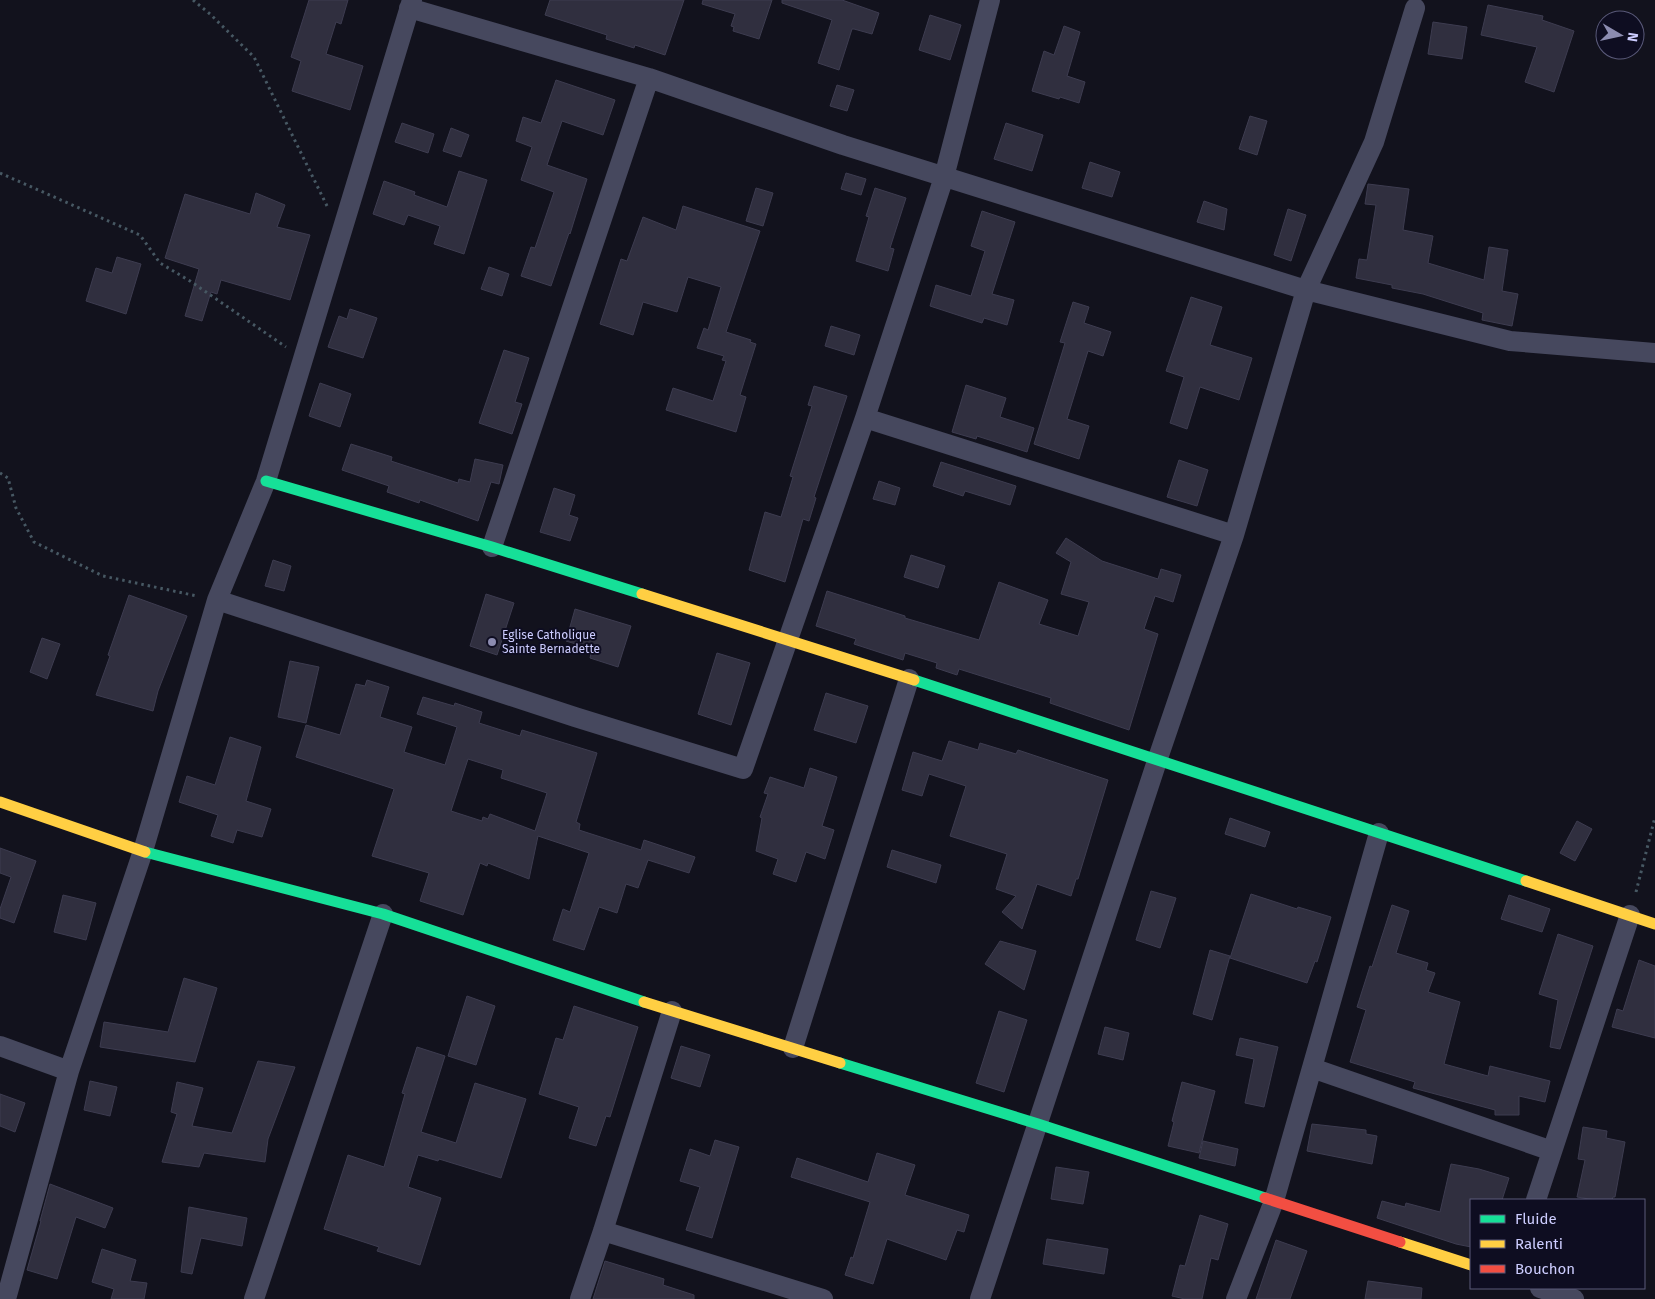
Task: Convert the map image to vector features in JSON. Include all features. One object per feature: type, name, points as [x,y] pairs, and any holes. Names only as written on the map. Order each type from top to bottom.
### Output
[{"type":"street","points":[[217,600],[575,717],[743,769],[865,418],[944,177],[990,0]]},
{"type":"street","points":[[6,1299],[69,1070],[143,851],[217,600],[266,480],[411,4],[649,78],[843,145],[1306,290],[1510,341],[1655,353]]},
{"type":"street","points":[[980,1299],[1157,761],[1234,535],[1306,290],[1374,142],[1415,8]]},
{"type":"street","points":[[492,547],[649,78]]},
{"type":"street","points":[[865,418],[1234,535]]},
{"type":"street","points":[[266,480],[492,547],[789,639],[1655,924]]},
{"type":"street","points":[[793,1048],[909,679]]},
{"type":"street","points":[[0,802],[143,851],[383,914],[672,1011],[1038,1124],[1470,1265]]},
{"type":"street","points":[[1236,1299],[1274,1201],[1379,833]]},
{"type":"street","points":[[254,1299],[383,914]]},
{"type":"street","points":[[1536,1199],[1630,915]]},
{"type":"street","points":[[580,1299],[672,1011]]},
{"type":"street","points":[[0,1046],[69,1070]]},
{"type":"street","points":[[1312,1068],[1552,1151]]},
{"type":"street","points":[[603,1231],[823,1299]]},
{"type":"street","points":[[1543,1289],[1574,1299]]},
{"type":"path","points":[[193,0],[254,57],[341,232]]},
{"type":"path","points":[[0,173],[140,235],[160,263],[190,281],[275,342],[303,357]]},
{"type":"path","points":[[0,473],[8,478],[16,508],[34,542],[103,576],[217,600]]},
{"type":"path","points":[[1630,915],[1655,817]]},
{"type":"building","points":[[309,0],[348,0],[341,24],[336,22],[326,54],[363,66],[350,110],[292,91],[301,61],[291,57]]},
{"type":"building","points":[[550,0],[684,0],[665,55],[635,45],[634,48],[606,39],[607,35],[545,15]]},
{"type":"building","points":[[703,0],[772,0],[759,39],[733,31],[734,27],[731,26],[735,14],[702,4]]},
{"type":"building","points":[[782,0],[842,0],[879,13],[872,34],[852,29],[839,70],[818,63],[832,20],[782,3]]},
{"type":"building","points":[[1488,5],[1543,16],[1542,20],[1574,31],[1554,92],[1525,82],[1537,47],[1481,35]]},
{"type":"building","points":[[930,15],[961,25],[950,60],[919,50]]},
{"type":"building","points":[[1433,22],[1467,27],[1462,59],[1428,54]]},
{"type":"building","points":[[1064,26],[1080,32],[1067,76],[1085,82],[1079,103],[1032,91],[1044,51],[1054,55]]},
{"type":"building","points":[[556,80],[615,100],[603,135],[562,121],[547,165],[587,179],[551,286],[521,276],[531,247],[535,248],[554,192],[521,180],[532,147],[516,141],[523,117],[541,123]]},
{"type":"building","points":[[837,85],[854,90],[847,111],[830,106]]},
{"type":"building","points":[[1250,116],[1267,121],[1257,155],[1239,149]]},
{"type":"building","points":[[402,123],[434,134],[428,153],[395,142]]},
{"type":"building","points":[[1006,123],[1043,135],[1032,171],[994,159]]},
{"type":"building","points":[[451,128],[469,135],[461,157],[443,151]]},
{"type":"building","points":[[1090,162],[1120,172],[1112,197],[1082,188]]},
{"type":"building","points":[[459,171],[487,180],[464,254],[434,244],[440,226],[408,215],[404,225],[373,214],[384,181],[415,192],[414,195],[447,207]]},
{"type":"building","points":[[846,173],[866,179],[861,195],[841,189]]},
{"type":"building","points":[[1368,184],[1409,189],[1403,230],[1433,236],[1428,263],[1484,280],[1489,247],[1508,250],[1502,291],[1518,294],[1512,326],[1482,320],[1483,313],[1423,294],[1392,288],[1392,285],[1356,278],[1359,259],[1367,260],[1376,205],[1365,204]]},
{"type":"building","points":[[756,188],[773,193],[763,226],[746,221]]},
{"type":"building","points":[[875,188],[906,198],[890,248],[894,249],[888,271],[856,261],[869,217],[866,216]]},
{"type":"building","points":[[256,193],[285,205],[277,227],[310,235],[290,300],[221,280],[217,294],[211,292],[202,321],[185,316],[199,269],[165,258],[185,194],[250,214]]},
{"type":"building","points":[[1204,201],[1227,209],[1224,230],[1197,222]]},
{"type":"building","points":[[683,206],[760,231],[726,332],[751,340],[750,342],[756,344],[740,395],[746,397],[736,432],[666,410],[673,388],[713,401],[726,361],[722,360],[724,356],[697,348],[704,328],[708,330],[721,287],[688,277],[677,312],[643,302],[633,335],[600,324],[621,259],[627,261],[643,217],[676,230]]},
{"type":"building","points":[[1288,209],[1306,215],[1291,261],[1274,255]]},
{"type":"building","points":[[982,211],[1015,222],[992,294],[1014,300],[1007,325],[984,318],[982,323],[930,306],[936,285],[971,296],[985,251],[971,246]]},
{"type":"building","points":[[117,257],[141,264],[126,314],[86,301],[96,268],[112,273]]},
{"type":"building","points":[[489,267],[509,274],[502,296],[481,289]]},
{"type":"building","points":[[1191,297],[1222,307],[1210,345],[1252,358],[1239,400],[1200,387],[1187,429],[1170,423],[1184,377],[1166,371]]},
{"type":"building","points":[[1073,302],[1089,307],[1084,323],[1111,332],[1103,356],[1088,351],[1067,419],[1089,426],[1079,459],[1034,444],[1065,343],[1060,342]]},
{"type":"building","points":[[350,309],[377,318],[363,358],[328,347],[339,316],[347,319]]},
{"type":"building","points":[[831,326],[860,335],[854,355],[825,346]]},
{"type":"building","points":[[504,350],[529,358],[515,402],[522,404],[512,434],[479,423]]},
{"type":"building","points":[[320,383],[351,394],[340,427],[309,416]]},
{"type":"building","points":[[966,385],[1006,398],[1000,417],[1034,428],[1027,452],[977,436],[976,439],[952,432]]},
{"type":"building","points":[[814,386],[847,396],[814,497],[816,498],[809,521],[803,519],[785,582],[749,570],[765,512],[781,517],[793,477],[790,476],[812,406],[808,405]]},
{"type":"building","points":[[351,444],[392,457],[391,461],[458,483],[459,479],[470,482],[475,459],[503,465],[499,484],[491,482],[478,521],[420,500],[419,503],[387,492],[389,486],[342,470]]},
{"type":"building","points":[[1179,460],[1208,470],[1197,506],[1167,497]]},
{"type":"building","points":[[941,462],[1016,486],[1010,505],[965,491],[963,496],[933,486]]},
{"type":"building","points":[[879,481],[900,488],[895,505],[873,499]]},
{"type":"building","points":[[554,488],[575,495],[569,515],[578,518],[570,541],[540,532]]},
{"type":"building","points":[[1066,538],[1102,561],[1158,579],[1161,569],[1181,575],[1173,602],[1155,596],[1144,629],[1158,634],[1129,730],[1050,703],[1051,698],[959,669],[957,675],[936,668],[937,663],[905,653],[903,660],[854,644],[856,639],[816,626],[827,591],[905,616],[905,618],[979,640],[999,582],[1048,600],[1039,624],[1078,636],[1089,602],[1061,594],[1071,562],[1056,553]]},
{"type":"building","points":[[911,555],[945,566],[938,588],[904,577]]},
{"type":"building","points":[[273,560],[291,566],[284,591],[265,586]]},
{"type":"building","points":[[486,594],[514,603],[497,655],[470,646]]},
{"type":"building","points":[[129,595],[187,616],[158,691],[153,711],[96,695]]},
{"type":"building","points":[[575,609],[631,626],[618,667],[590,658],[592,649],[566,641]]},
{"type":"building","points":[[42,638],[60,644],[47,679],[30,672]]},
{"type":"building","points":[[717,653],[750,663],[731,725],[698,714]]},
{"type":"building","points":[[290,661],[319,667],[306,723],[278,717]]},
{"type":"building","points":[[367,680],[389,687],[380,717],[412,727],[404,752],[445,765],[457,727],[417,714],[423,697],[454,706],[455,703],[482,712],[479,723],[520,736],[522,730],[597,753],[576,822],[580,824],[579,830],[641,850],[644,840],[695,857],[689,873],[648,860],[638,888],[626,884],[617,913],[599,907],[584,950],[553,940],[563,909],[570,912],[589,853],[538,836],[529,879],[488,863],[487,866],[480,863],[463,915],[420,901],[429,873],[372,856],[394,789],[296,757],[306,725],[340,735],[356,684],[365,686]],"holes":[[[468,759],[503,770],[501,778],[547,793],[535,831],[490,814],[488,819],[483,817],[482,821],[451,811]]]},
{"type":"building","points":[[826,693],[868,706],[856,743],[814,730]]},
{"type":"building","points":[[230,737],[261,747],[246,801],[271,809],[262,837],[237,830],[233,843],[211,836],[218,815],[179,802],[187,776],[215,785]]},
{"type":"building","points":[[949,741],[978,750],[980,743],[1016,754],[1018,750],[1108,780],[1078,879],[1076,879],[1071,896],[1037,884],[1022,929],[1002,912],[1016,896],[996,889],[1007,854],[950,836],[966,786],[929,774],[922,796],[902,790],[913,752],[942,761]]},
{"type":"building","points":[[810,768],[837,777],[822,826],[834,830],[825,859],[806,852],[796,882],[773,874],[778,859],[756,851],[762,818],[760,817],[768,794],[764,793],[770,777],[804,788]]},
{"type":"building","points":[[1230,818],[1270,832],[1265,847],[1225,834]]},
{"type":"building","points":[[1577,821],[1592,829],[1575,861],[1560,853]]},
{"type":"building","points":[[0,848],[36,861],[14,923],[0,918],[0,909],[11,877],[0,873]]},
{"type":"building","points":[[892,850],[941,865],[936,883],[887,867]]},
{"type":"building","points":[[1151,891],[1176,898],[1160,948],[1136,940]]},
{"type":"building","points":[[1251,894],[1297,909],[1298,907],[1331,917],[1317,962],[1315,961],[1307,983],[1230,958]]},
{"type":"building","points":[[63,895],[96,903],[86,940],[54,932]]},
{"type":"building","points":[[1509,895],[1550,909],[1542,932],[1501,919]]},
{"type":"building","points":[[1392,905],[1409,911],[1396,953],[1428,963],[1426,970],[1435,973],[1428,992],[1460,1002],[1444,1064],[1488,1076],[1490,1066],[1550,1081],[1545,1102],[1519,1096],[1519,1115],[1495,1115],[1495,1110],[1413,1088],[1415,1082],[1350,1062],[1366,1010],[1357,1007]]},
{"type":"building","points":[[1558,934],[1593,946],[1560,1049],[1550,1047],[1558,1000],[1539,994]]},
{"type":"building","points":[[1000,941],[1036,951],[1024,990],[985,964]]},
{"type":"building","points":[[1210,950],[1230,956],[1212,1020],[1193,1014]]},
{"type":"building","points":[[1639,960],[1655,966],[1655,1038],[1612,1027],[1617,1009],[1623,1011]]},
{"type":"building","points":[[184,978],[217,988],[195,1062],[100,1047],[104,1022],[168,1032]]},
{"type":"building","points":[[467,996],[495,1006],[476,1065],[448,1056]]},
{"type":"building","points":[[574,1006],[638,1027],[610,1117],[606,1116],[596,1146],[569,1138],[579,1107],[539,1094],[556,1038],[563,1040]]},
{"type":"building","points":[[999,1011],[1027,1020],[1004,1092],[976,1083]]},
{"type":"building","points":[[1105,1027],[1129,1033],[1123,1060],[1098,1054]]},
{"type":"building","points":[[1240,1038],[1278,1047],[1264,1107],[1245,1103],[1254,1059],[1236,1055]]},
{"type":"building","points":[[681,1046],[710,1055],[700,1087],[671,1078]]},
{"type":"building","points":[[417,1047],[445,1056],[421,1132],[456,1143],[475,1083],[526,1099],[501,1178],[439,1159],[438,1161],[418,1155],[408,1187],[441,1198],[420,1265],[377,1251],[379,1247],[324,1229],[348,1155],[384,1167],[405,1094],[402,1093]]},
{"type":"building","points":[[258,1061],[295,1067],[268,1139],[265,1162],[204,1153],[199,1167],[162,1162],[177,1114],[171,1112],[177,1082],[203,1088],[192,1126],[232,1133]]},
{"type":"building","points":[[90,1081],[117,1087],[110,1116],[84,1110]]},
{"type":"building","points":[[1182,1082],[1215,1091],[1199,1153],[1168,1146]]},
{"type":"building","points":[[0,1094],[25,1103],[15,1132],[0,1126]]},
{"type":"building","points":[[1312,1124],[1366,1130],[1366,1134],[1377,1136],[1372,1164],[1307,1151]]},
{"type":"building","points":[[1583,1127],[1607,1131],[1606,1138],[1625,1142],[1615,1197],[1612,1199],[1589,1199],[1577,1197],[1585,1160],[1578,1159]]},
{"type":"building","points":[[715,1140],[739,1147],[712,1238],[686,1230],[700,1187],[680,1181],[690,1149],[710,1156]]},
{"type":"building","points":[[1203,1141],[1238,1149],[1235,1166],[1199,1158]]},
{"type":"building","points":[[877,1153],[915,1165],[905,1195],[969,1215],[964,1232],[957,1230],[946,1260],[887,1239],[873,1284],[845,1275],[851,1257],[853,1258],[870,1202],[791,1177],[797,1158],[868,1182]]},
{"type":"building","points":[[1451,1164],[1479,1169],[1509,1178],[1502,1199],[1470,1199],[1470,1247],[1377,1218],[1382,1201],[1405,1207],[1406,1203],[1440,1212]]},
{"type":"building","points":[[1056,1167],[1089,1172],[1083,1204],[1051,1199]]},
{"type":"building","points":[[50,1184],[113,1208],[105,1228],[76,1217],[57,1279],[27,1270]]},
{"type":"building","points":[[189,1207],[247,1218],[242,1246],[201,1238],[192,1274],[181,1272]]},
{"type":"building","points":[[1200,1215],[1228,1224],[1218,1260],[1211,1258],[1202,1299],[1185,1299],[1172,1296],[1180,1265],[1185,1266]]},
{"type":"building","points":[[1047,1239],[1108,1249],[1104,1274],[1043,1264]]},
{"type":"building","points":[[1276,1240],[1307,1251],[1290,1299],[1256,1299]]},
{"type":"building","points":[[102,1249],[136,1260],[130,1281],[147,1283],[144,1299],[111,1299],[114,1289],[92,1282]]},
{"type":"building","points":[[605,1261],[664,1279],[663,1285],[694,1295],[694,1299],[593,1299]]},
{"type":"building","points":[[1368,1281],[1422,1288],[1421,1299],[1365,1299]]},
{"type":"traffic: fast","points":[[266,481],[492,547],[642,594]]},
{"type":"traffic: fast","points":[[914,680],[1526,881]]},
{"type":"traffic: fast","points":[[145,852],[383,914],[644,1002]]},
{"type":"traffic: fast","points":[[840,1063],[1038,1124],[1265,1198]]},
{"type":"traffic: slow","points":[[642,594],[914,680]]},
{"type":"traffic: slow","points":[[0,802],[145,852]]},
{"type":"traffic: slow","points":[[1526,881],[1655,924]]},
{"type":"traffic: slow","points":[[644,1002],[840,1063]]},
{"type":"traffic: slow","points":[[1400,1242],[1470,1265]]},
{"type":"traffic: jam","points":[[1265,1198],[1400,1242]]},
{"type":"place","name":"Eglise Catholique Sainte Bernadette","points":[[492,642]]}]
